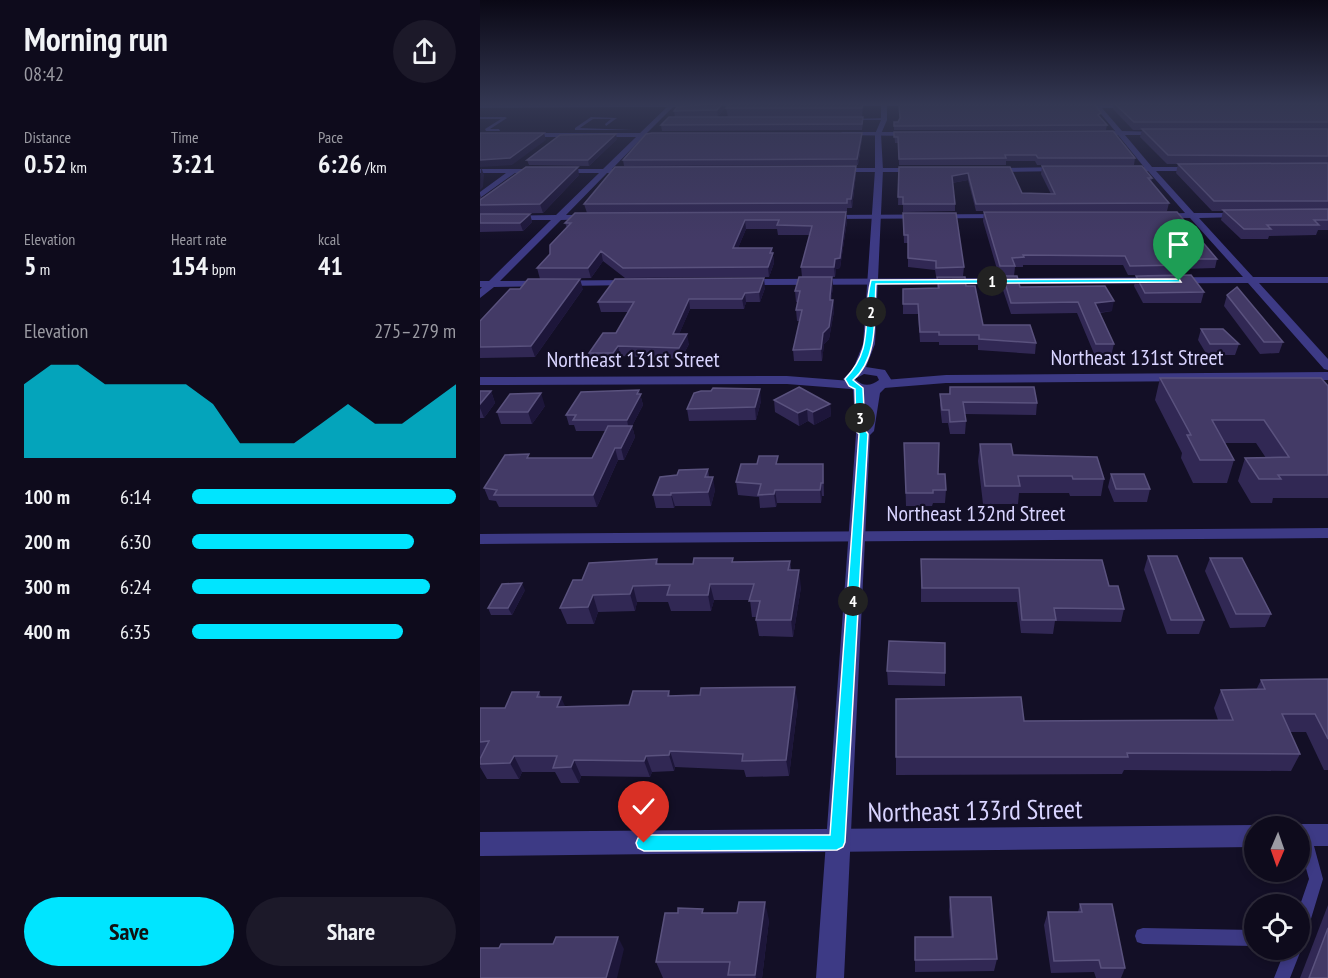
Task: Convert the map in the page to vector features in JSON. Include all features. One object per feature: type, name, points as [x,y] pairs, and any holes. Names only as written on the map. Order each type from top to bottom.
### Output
[{"type":"street","points":[[480,295],[627,149]]},
{"type":"street","points":[[864,434],[861,431],[855,379],[869,344],[878,149]]},
{"type":"street","points":[[1132,149],[1328,366]]},
{"type":"street","points":[[480,196],[526,161]]},
{"type":"street","points":[[982,170],[1074,169]]},
{"type":"street","points":[[1120,169],[1210,169]]},
{"type":"street","points":[[831,170],[924,170]]},
{"type":"street","points":[[480,171],[641,171]]},
{"type":"street","points":[[1146,216],[1251,215]]},
{"type":"street","points":[[816,217],[1018,216]]},
{"type":"street","points":[[480,218],[603,217]]},
{"type":"street","points":[[729,282],[1328,280]]},
{"type":"street","points":[[480,284],[646,283]]},
{"type":"street","points":[[830,978],[864,434],[867,431],[874,393],[880,379],[872,346],[869,344]]},
{"type":"street","name":"Northeast 131st Street","points":[[880,379],[1328,376]]},
{"type":"street","points":[[855,379],[880,379]]},
{"type":"street","points":[[855,379],[880,379]]},
{"type":"street","name":"Northeast 131st Street","points":[[480,381],[855,379]]},
{"type":"street","name":"Northeast 132nd Street","points":[[480,539],[1328,533]]},
{"type":"street","points":[[1310,835],[1328,835]]},
{"type":"street","name":"Northeast 133rd Street","points":[[480,844],[1244,836]]},
{"type":"lane","points":[[1310,860],[1316,879],[1310,898]]},
{"type":"lane","points":[[1143,936],[1244,938]]},
{"type":"lane","points":[[1282,978],[1289,960]]},
{"type":"building","points":[[480,149],[523,149],[510,158],[480,160]]},
{"type":"building","points":[[542,149],[600,149],[588,160],[527,160]]},
{"type":"building","points":[[633,149],[859,149],[857,159],[623,160]]},
{"type":"building","points":[[899,149],[1127,149],[1135,158],[1038,158],[1036,155],[1005,155],[1006,158],[899,159]]},
{"type":"building","points":[[1162,149],[1328,149],[1328,156],[1168,155]]},
{"type":"building","points":[[1328,163],[1328,201],[1214,201],[1178,164]]},
{"type":"building","points":[[856,166],[851,199],[847,199],[847,203],[584,204],[615,167]]},
{"type":"building","points":[[1042,166],[1142,166],[1152,178],[1148,178],[1169,203],[976,204],[968,173],[952,176],[955,204],[903,204],[903,197],[898,197],[899,167],[1010,167],[1022,193],[1055,194]]},
{"type":"building","points":[[526,167],[578,167],[540,204],[480,205],[480,200]]},
{"type":"building","points":[[1328,209],[1328,220],[1314,220],[1319,225],[1267,225],[1271,229],[1244,229],[1223,210]]},
{"type":"building","points":[[846,212],[840,258],[835,259],[834,267],[801,267],[812,226],[777,225],[779,220],[745,220],[733,248],[772,248],[770,253],[773,253],[768,267],[623,268],[601,251],[588,268],[537,268],[550,254],[550,245],[571,223],[565,223],[575,213]]},
{"type":"building","points":[[984,212],[1177,212],[1217,259],[1178,259],[1183,265],[1130,266],[1125,256],[1023,255],[1024,257],[1012,258],[1015,266],[1000,266]]},
{"type":"building","points":[[903,213],[956,213],[964,267],[936,268],[936,261],[908,258],[908,235],[904,235]]},
{"type":"building","points":[[480,214],[530,214],[520,223],[480,223]]},
{"type":"building","points":[[1191,275],[1204,292],[1145,293],[1136,276]]},
{"type":"building","points":[[1003,276],[1017,276],[1020,287],[1105,286],[1114,301],[1095,303],[1114,344],[1096,344],[1078,302],[1011,303]]},
{"type":"building","points":[[799,277],[832,277],[830,300],[833,300],[829,327],[823,333],[821,349],[793,350],[802,310],[796,310],[800,291],[795,291]]},
{"type":"building","points":[[937,277],[965,277],[966,286],[975,286],[983,325],[1030,325],[1036,343],[979,339],[979,335],[939,335],[939,332],[920,332],[918,304],[903,304],[903,289],[939,288]]},
{"type":"building","points":[[764,278],[759,292],[745,293],[742,299],[689,299],[673,334],[687,334],[679,348],[618,346],[613,353],[589,353],[603,333],[616,333],[634,302],[598,302],[615,279]]},
{"type":"building","points":[[528,279],[580,279],[531,346],[480,347],[480,321],[510,289],[520,289]]},
{"type":"building","points":[[1237,287],[1283,342],[1264,342],[1227,295]]},
{"type":"building","points":[[1201,329],[1223,329],[1239,344],[1210,344]]},
{"type":"building","points":[[1160,378],[1321,378],[1328,386],[1328,475],[1278,475],[1281,479],[1259,479],[1245,458],[1289,457],[1264,420],[1212,420],[1234,460],[1200,460],[1187,435],[1191,435]]},
{"type":"building","points":[[799,387],[830,404],[813,412],[807,409],[798,413],[774,400]]},
{"type":"building","points":[[950,387],[1034,387],[1037,403],[963,402],[966,421],[950,422],[949,410],[942,410],[940,394],[950,394]]},
{"type":"building","points":[[713,388],[760,389],[755,407],[687,409],[694,393],[711,391]]},
{"type":"building","points":[[639,390],[637,394],[641,394],[627,420],[573,420],[576,415],[566,415],[581,392]]},
{"type":"building","points":[[480,391],[491,391],[480,404]]},
{"type":"building","points":[[541,393],[528,412],[497,412],[510,394]]},
{"type":"building","points":[[608,426],[632,426],[621,448],[615,448],[593,495],[494,495],[497,490],[484,488],[505,455],[529,454],[527,458],[592,458]]},
{"type":"building","points":[[904,443],[939,443],[938,474],[945,474],[946,490],[933,490],[933,493],[906,493]]},
{"type":"building","points":[[980,444],[1011,444],[1013,455],[1097,457],[1104,479],[1073,479],[1072,476],[1018,476],[1020,486],[985,486]]},
{"type":"building","points":[[759,456],[778,456],[776,464],[823,464],[823,483],[821,483],[820,490],[775,490],[774,494],[758,495],[761,484],[736,482],[741,464],[757,464]]},
{"type":"building","points":[[708,469],[705,477],[713,477],[708,492],[653,495],[660,477],[677,475],[679,470]]},
{"type":"building","points":[[1111,474],[1144,474],[1150,489],[1116,489]]},
{"type":"building","points":[[1148,556],[1177,556],[1204,620],[1171,620]]},
{"type":"building","points":[[694,558],[733,558],[732,562],[790,561],[788,570],[799,570],[791,620],[756,620],[760,601],[749,601],[754,584],[710,584],[708,595],[667,595],[670,585],[633,586],[630,594],[593,595],[588,607],[560,608],[573,580],[582,580],[589,563],[657,559],[656,564],[693,564]]},
{"type":"building","points":[[1210,558],[1242,558],[1271,614],[1236,614]]},
{"type":"building","points":[[921,559],[1102,560],[1109,586],[1118,586],[1124,609],[1054,608],[1056,620],[1022,620],[1019,588],[922,588]]},
{"type":"building","points":[[522,583],[508,608],[488,608],[502,584]]},
{"type":"building","points":[[889,641],[945,643],[945,673],[887,671]]},
{"type":"building","points":[[1328,679],[1328,739],[1315,714],[1282,714],[1300,754],[1127,753],[1128,757],[896,757],[896,699],[1021,697],[1024,721],[1233,720],[1221,690],[1265,689],[1261,680]]},
{"type":"building","points":[[795,687],[786,760],[742,761],[743,754],[670,751],[669,755],[646,756],[644,761],[574,760],[571,767],[553,768],[557,756],[514,756],[510,763],[480,764],[480,759],[489,741],[480,742],[480,708],[505,708],[512,692],[539,692],[537,697],[561,697],[557,707],[629,705],[633,691],[669,691],[668,696],[700,695],[701,688]]},
{"type":"building","points":[[950,897],[991,897],[997,959],[915,960],[915,937],[953,937]]},
{"type":"building","points":[[739,902],[765,902],[755,975],[728,975],[730,962],[656,962],[665,913],[678,913],[678,908],[703,909],[702,913],[737,913]]},
{"type":"building","points":[[1080,904],[1112,904],[1125,968],[1101,968],[1099,960],[1054,961],[1048,912],[1082,912]]},
{"type":"building","points":[[1328,928],[1328,978],[1309,978]]},
{"type":"building","points":[[556,937],[618,937],[606,978],[480,978],[480,948],[499,948],[501,944],[553,944]]},
{"type":"route","points":[[644,843],[837,842],[864,434],[861,431],[859,388],[851,385],[849,379],[858,372],[866,346],[869,344],[873,282],[1179,281]]}]
